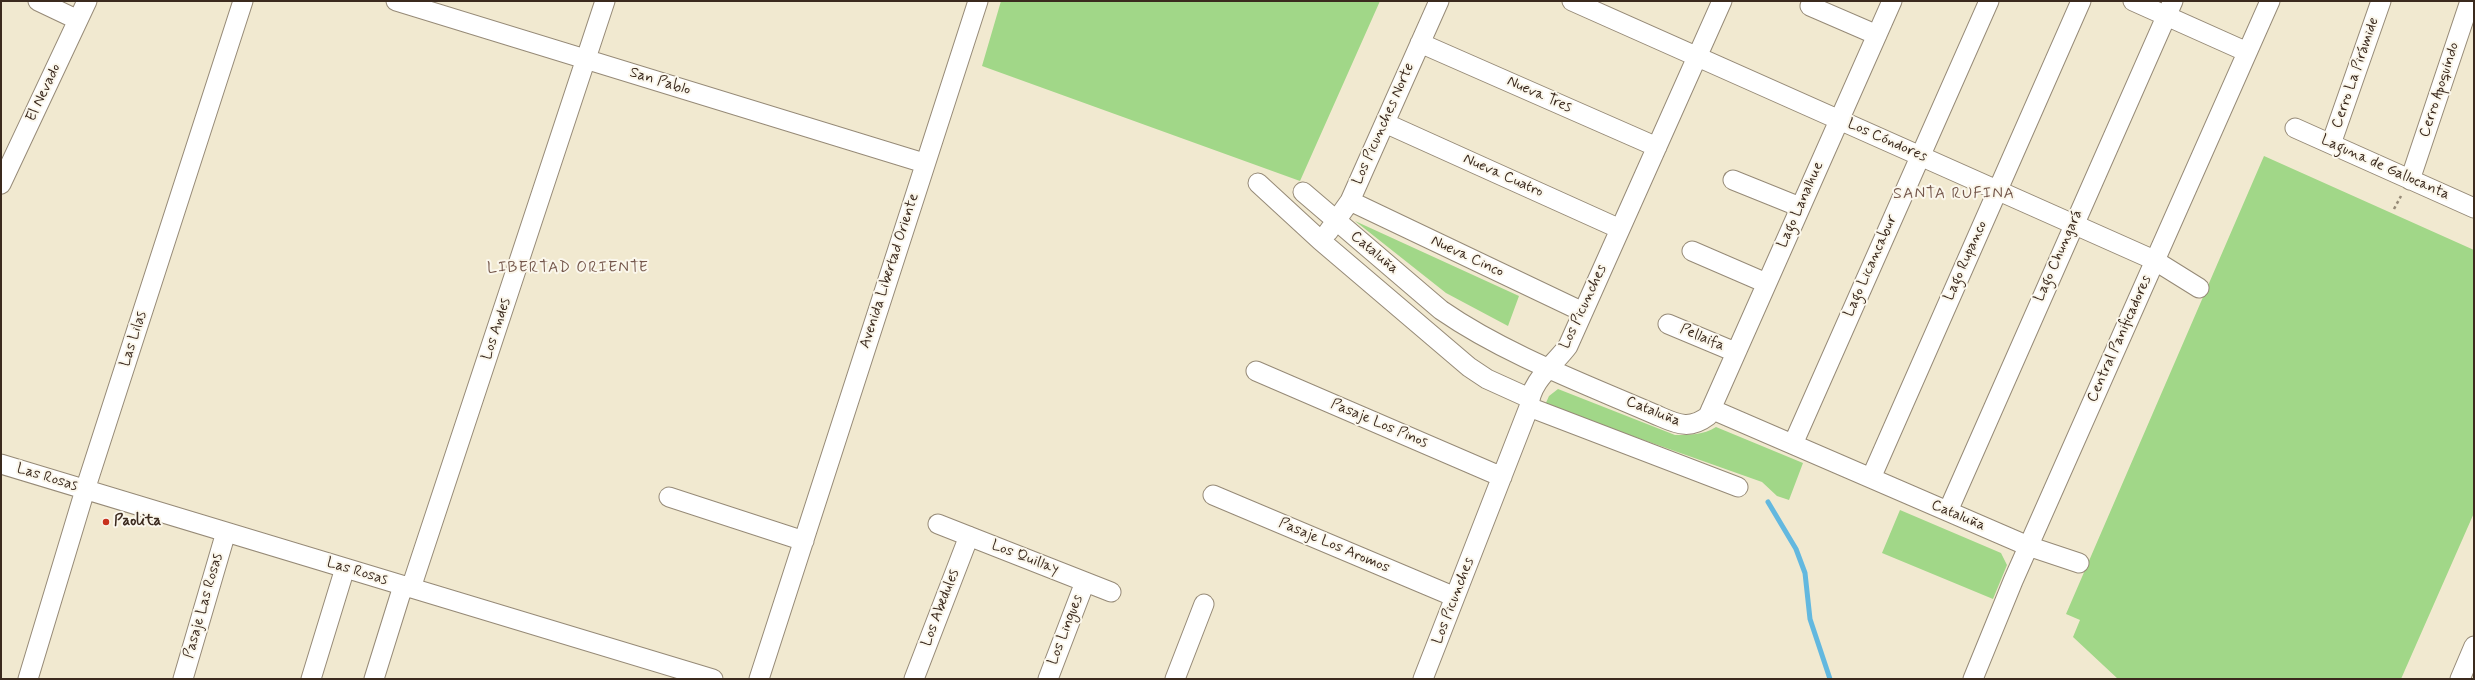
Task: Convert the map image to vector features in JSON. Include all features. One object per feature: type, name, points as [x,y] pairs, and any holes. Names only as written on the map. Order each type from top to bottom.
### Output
[{"type":"street","points":[[38,1],[78,20]]},
{"type":"street","name":"El Nevado","points":[[1,184],[87,1]]},
{"type":"street","name":"Las Lilas","points":[[28,679],[85,490],[243,1]]},
{"type":"street","name":"San Pablo","points":[[396,1],[924,164]]},
{"type":"street","name":"Los Andes","points":[[374,679],[407,587],[605,1]]},
{"type":"street","name":"Avenida Libertad Oriente","points":[[759,679],[924,164],[978,1]]},
{"type":"street","name":"Los Picunches Norte","points":[[1321,241],[1337,222],[1350,201],[1439,1]]},
{"type":"street","name":"Los Cóndores","points":[[1572,1],[2154,260],[2199,288]]},
{"type":"street","name":"Los Picunches","points":[[1423,679],[1502,477],[1536,384],[1568,346],[1722,1]]},
{"type":"street","name":"Lago Lanalhue","points":[[1711,409],[1892,1]]},
{"type":"street","name":"Lago Licancabur","points":[[1793,444],[1919,156],[1989,1]]},
{"type":"street","name":"Lago Rupanco","points":[[1871,478],[2081,1]]},
{"type":"street","points":[[2133,1],[2170,8],[2247,52]]},
{"type":"street","name":"Central Panificadores","points":[[1973,679],[2028,546],[2270,1]]},
{"type":"street","name":"Cerro La Pirámide","points":[[2331,144],[2381,1]]},
{"type":"street","name":"Cerro Apoquindo","points":[[2410,180],[2470,1]]},
{"type":"street","points":[[1810,6],[1877,35]]},
{"type":"street","name":"Lago Chungará","points":[[1948,511],[2073,224],[2170,8]]},
{"type":"street","name":"Nueva Tres","points":[[1420,43],[1657,147]]},
{"type":"street","name":"Nueva Cuatro","points":[[1385,123],[1620,229]]},
{"type":"street","name":"Laguna de Gallocanta","points":[[2295,128],[2474,208]]},
{"type":"street","points":[[1733,180],[1800,207]]},
{"type":"street","name":"Cataluña","points":[[1258,183],[1321,241],[1469,367],[1487,379],[1529,403],[1738,487]]},
{"type":"street","name":"Cataluña","points":[[1303,192],[1441,310],[1463,325],[1550,368],[1677,424],[1690,426],[1700,422],[1708,416],[1711,409],[2028,546],[2079,563]]},
{"type":"street","name":"Nueva Cinco","points":[[1350,201],[1583,312]]},
{"type":"street","points":[[1692,251],[1766,283]]},
{"type":"street","name":"Pellaifa","points":[[1668,324],[1735,352]]},
{"type":"street","name":"Pasaje Los Pinos","points":[[1256,371],[1502,477]]},
{"type":"street","name":"Las Rosas","points":[[1,464],[713,679]]},
{"type":"street","name":"Pasaje Los Aromos","points":[[1213,495],[1455,598]]},
{"type":"street","points":[[669,498],[804,541]]},
{"type":"street","name":"Los Quillay","points":[[938,524],[1111,592]]},
{"type":"street","name":"Pasaje Las Rosas","points":[[183,679],[226,532]]},
{"type":"street","name":"Los Abedules","points":[[914,679],[969,536]]},
{"type":"street","points":[[311,679],[345,568]]},
{"type":"street","name":"Los Lingues","points":[[1048,679],[1085,582]]},
{"type":"street","points":[[1175,679],[1204,604]]},
{"type":"street","points":[[2460,679],[2474,646]]},
{"type":"green space","points":[[1001,1],[1380,1],[1300,181],[982,66]]},
{"type":"green space","points":[[2264,156],[2474,250],[2474,513],[2401,679],[2118,679],[2073,637],[2080,620],[2066,614]]},
{"type":"green space","points":[[1355,221],[1519,296],[1508,326],[1446,293]]},
{"type":"green space","points":[[1558,389],[1675,435],[1691,435],[1711,430],[1716,427],[1803,463],[1789,500],[1777,496],[1762,482],[1545,405],[1549,396]]},
{"type":"green space","points":[[1900,510],[2001,553],[2007,565],[1993,599],[1882,553]]},
{"type":"waterway","points":[[1768,502],[1796,549],[1805,573],[1810,619],[1830,679]]},
{"type":"place","name":"Paolita","points":[[106,522]]},
{"type":"district","name":"SANTA RUFINA","points":[[1954,195]]},
{"type":"district","name":"LIBERTAD ORIENTE","points":[[568,269]]}]
